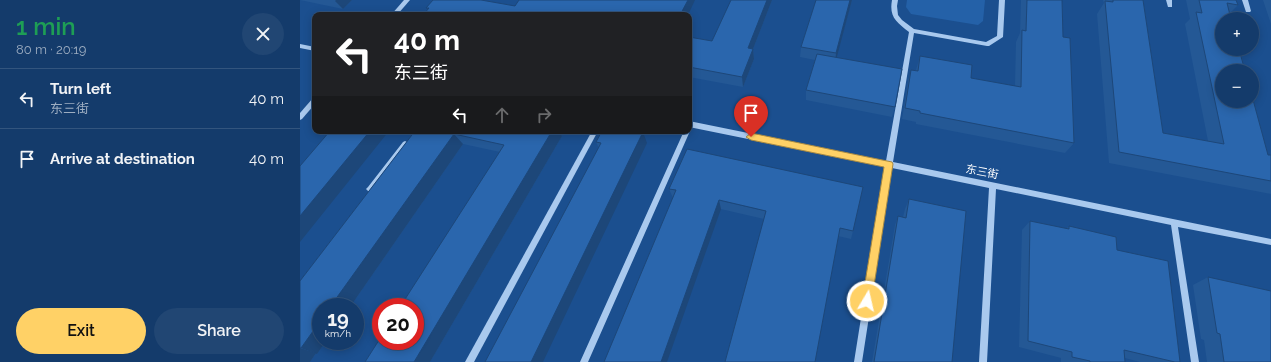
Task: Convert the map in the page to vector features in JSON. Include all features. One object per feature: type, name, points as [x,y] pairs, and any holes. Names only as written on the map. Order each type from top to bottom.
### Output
[{"type":"street","points":[[397,12],[407,0]]},
{"type":"street","points":[[895,0],[893,9],[896,19],[912,31],[986,44],[1000,37],[1002,0]]},
{"type":"street","points":[[1245,0],[1248,11]]},
{"type":"street","points":[[858,362],[889,164],[912,31]]},
{"type":"street","points":[[300,46],[312,48]]},
{"type":"street","points":[[300,117],[312,103]]},
{"type":"street","name":"东三街","points":[[692,127],[889,164],[1271,242]]},
{"type":"street","points":[[469,362],[593,134]]},
{"type":"street","points":[[584,362],[685,134]]},
{"type":"street","points":[[367,194],[405,144]]},
{"type":"street","points":[[983,362],[993,186]]},
{"type":"street","points":[[1174,222],[1195,362]]},
{"type":"shaded area","points":[[907,0],[985,0],[983,21],[978,25],[911,14],[906,7]]},
{"type":"building","points":[[433,0],[481,0],[515,6],[519,0],[688,0],[682,12],[426,12],[429,8],[426,8]]},
{"type":"building","points":[[731,0],[767,0],[748,48],[753,49],[742,77],[692,68],[692,38],[712,41]]},
{"type":"building","points":[[816,0],[850,0],[836,53],[801,47]]},
{"type":"building","points":[[1027,0],[1062,0],[1063,37],[1070,38],[1074,143],[920,113],[920,111],[905,108],[911,70],[918,71],[920,56],[972,65],[971,78],[1021,87],[1022,30],[1026,31]]},
{"type":"building","points":[[1113,0],[1143,0],[1163,133],[1224,144],[1216,108],[1255,108],[1268,155],[1271,155],[1271,181],[1119,152],[1105,1],[1113,2]]},
{"type":"building","points":[[1199,0],[1236,0],[1238,5],[1227,3],[1229,12],[1215,12],[1215,56],[1241,56],[1243,64],[1215,64],[1215,102],[1196,12],[1202,13]]},
{"type":"building","points":[[817,54],[902,69],[895,107],[806,90]]},
{"type":"building","points":[[327,134],[368,134],[300,216],[300,166]]},
{"type":"building","points":[[413,134],[454,134],[336,298],[312,298],[312,333],[300,348],[300,281]]},
{"type":"building","points":[[454,134],[550,134],[424,345],[424,298],[406,298],[504,145]]},
{"type":"building","points":[[600,134],[642,134],[531,362],[485,362],[601,143],[596,142]]},
{"type":"building","points":[[687,149],[863,187],[853,231],[840,228],[815,362],[725,362],[766,211],[719,200],[661,362],[604,362],[676,190],[669,189]]},
{"type":"building","points":[[909,199],[966,211],[952,362],[874,362],[898,216],[906,218]]},
{"type":"building","points":[[1030,221],[1069,229],[1069,226],[1116,237],[1117,250],[1168,261],[1180,362],[1124,350],[1125,362],[1090,362],[1072,357],[1072,352],[1028,341]]},
{"type":"building","points":[[1208,277],[1271,291],[1271,362],[1224,362],[1220,334],[1217,333]]},
{"type":"building","points":[[373,350],[421,350],[414,362],[365,362]]},
{"type":"route","points":[[751,137],[889,164],[867,301]]}]
